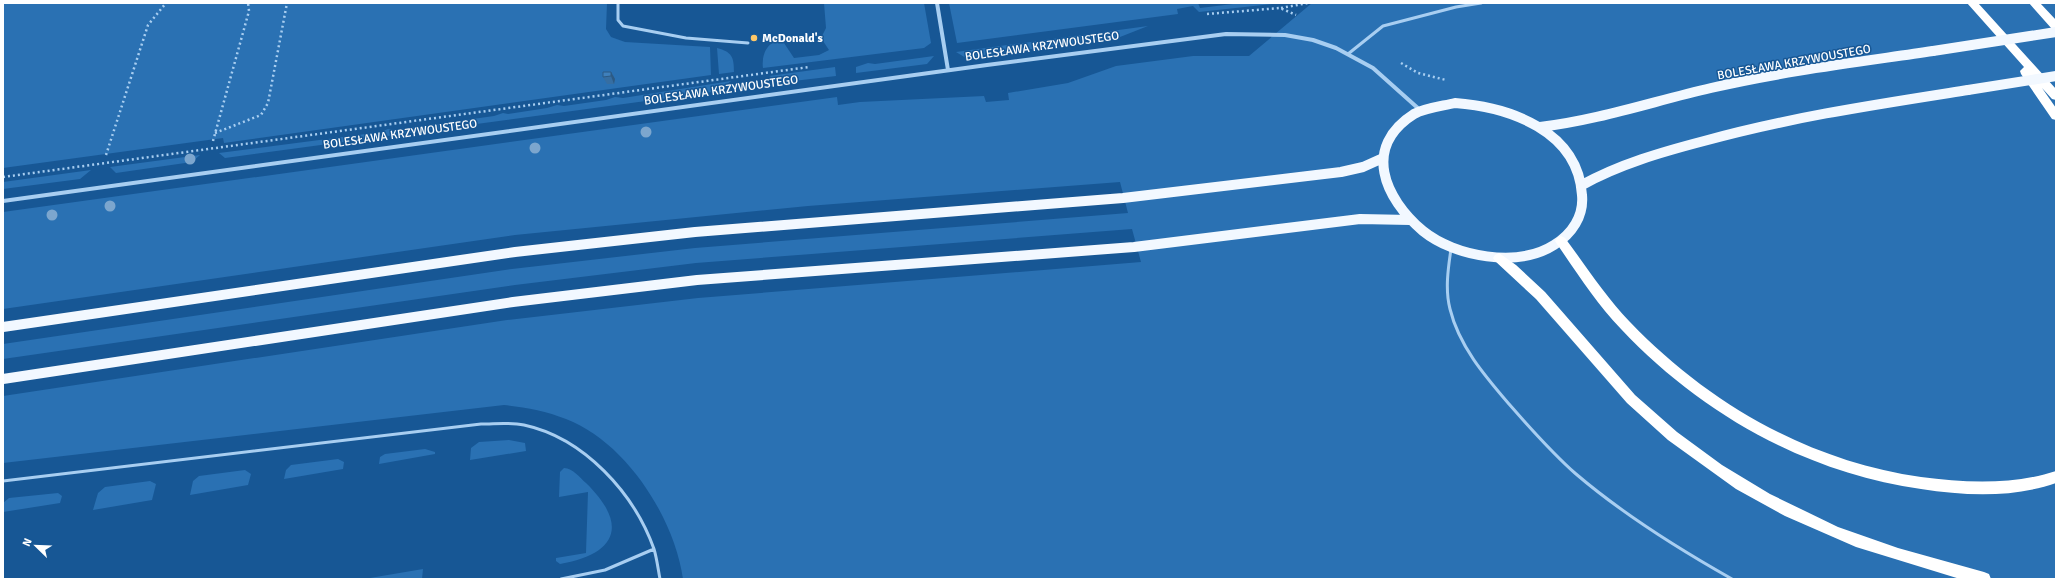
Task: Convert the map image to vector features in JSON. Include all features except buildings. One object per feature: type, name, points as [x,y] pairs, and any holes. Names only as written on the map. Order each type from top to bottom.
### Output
[{"type":"highway","points":[[1972,3],[2056,96]]},
{"type":"highway","points":[[2034,3],[2056,26]]},
{"type":"highway","points":[[1999,34],[2056,116]]},
{"type":"highway","points":[[1561,241],[1624,324],[1670,368],[1704,396],[1729,412],[1786,443],[1816,456],[1870,473],[1928,485],[1954,487],[1997,487],[2030,483],[2056,477]]},
{"type":"highway","points":[[1499,258],[1523,278],[1546,301],[1630,399],[1676,440],[1732,479],[1782,508],[1843,535],[1924,562],[1984,579]]},
{"type":"main road","name":"BOLESŁAWA KRZYWOUSTEGO","points":[[1540,127],[1590,121],[1711,88],[1756,79],[2056,32]]},
{"type":"main road","points":[[1582,185],[1604,172],[1649,156],[1764,125],[2056,76]]},
{"type":"main road","points":[[1455,103],[1479,104],[1517,115],[1540,127],[1568,154],[1574,164],[1582,185],[1583,203],[1574,228],[1561,241],[1537,253],[1518,258],[1499,258],[1474,255],[1451,248],[1423,232],[1410,220],[1396,204],[1388,189],[1385,178],[1383,158],[1392,134],[1404,121],[1421,111],[1455,103]]},
{"type":"main road","points":[[3,326],[515,252],[695,232],[1123,198],[1341,172],[1363,167],[1383,158]]},
{"type":"main road","points":[[3,378],[505,303],[689,281],[1134,247],[1360,219],[1410,220]]},
{"type":"street","points":[[937,3],[948,70]]},
{"type":"street","name":"BOLESŁAWA KRZYWOUSTEGO","points":[[3,201],[948,70],[1226,34],[1284,35],[1325,44],[1348,54],[1373,68],[1421,111]]},
{"type":"lane","points":[[618,3],[618,20],[623,26],[686,38],[748,42]]},
{"type":"lane","points":[[1348,54],[1383,26],[1399,21],[1481,3]]},
{"type":"lane","points":[[1451,248],[1448,273],[1450,308],[1459,334],[1494,387],[1534,433],[1577,474],[1632,517],[1691,556],[1732,579]]},
{"type":"lane","points":[[3,481],[481,424],[505,423],[526,425],[552,434],[568,442],[611,478],[630,503],[654,549],[660,579]]},
{"type":"lane","points":[[561,579],[605,570],[654,549]]},
{"type":"path","points":[[106,155],[148,25],[160,7],[166,3]]},
{"type":"path","points":[[213,142],[249,11],[248,3]]},
{"type":"path","points":[[215,133],[244,124],[261,115],[268,103],[287,3]]},
{"type":"path","points":[[1280,8],[1308,3]]},
{"type":"path","points":[[1292,13],[1301,17]]},
{"type":"path","points":[[1366,39],[1418,73],[1433,78],[1452,80]]},
{"type":"shaded area","points":[[3,3],[607,3],[606,29],[611,37],[625,42],[710,47],[711,75],[224,143],[223,138],[3,168]]},
{"type":"shaded area","points":[[824,3],[924,3],[931,43],[924,48],[763,68],[763,58],[765,53],[770,45],[774,43],[784,43],[794,58],[819,55],[829,50],[821,38],[826,28]]},
{"type":"shaded area","points":[[949,3],[1198,3],[1200,8],[1241,3],[1282,3],[1199,12],[1193,6],[1177,9],[1178,14],[957,43]]},
{"type":"shaded area","points":[[1312,3],[2056,3],[2056,579],[683,579],[678,555],[658,507],[644,484],[627,463],[608,445],[588,430],[566,419],[535,410],[504,405],[3,463],[3,396],[507,320],[698,298],[1141,262],[1132,229],[696,263],[515,285],[3,359],[3,344],[512,269],[695,248],[1128,213],[1120,182],[808,206],[515,235],[3,309],[3,212],[837,97],[838,105],[860,102],[984,96],[986,102],[1009,100],[1008,93],[1068,83],[1116,66],[1193,56],[1249,56]]},
{"type":"shaded area","points":[[1148,26],[1120,37],[966,58],[956,52]]},
{"type":"shaded area","points":[[717,48],[729,53],[733,59],[734,72],[719,74]]},
{"type":"shaded area","points":[[934,56],[927,64],[856,73],[856,67],[868,63],[875,64]]},
{"type":"shaded area","points":[[835,67],[836,76],[785,82],[769,76]]},
{"type":"shaded area","points":[[731,81],[725,86],[712,92],[225,158],[219,153],[381,132],[388,129],[394,130],[494,116],[503,113],[508,114],[557,105],[564,106],[606,100],[615,97],[623,98]]},
{"type":"shaded area","points":[[200,155],[192,162],[116,173],[110,167]]},
{"type":"shaded area","points":[[91,170],[80,179],[3,189],[3,182]]},
{"type":"shaded area","points":[[509,440],[525,443],[526,451],[470,460],[471,448],[479,442]]},
{"type":"shaded area","points":[[425,449],[435,452],[435,454],[379,464],[380,457],[385,454]]},
{"type":"shaded area","points":[[338,459],[344,462],[343,469],[284,479],[286,470],[291,465]]},
{"type":"shaded area","points":[[564,468],[567,468],[576,474],[600,498],[608,512],[612,524],[610,536],[605,545],[594,553],[560,564],[556,561],[556,558],[586,553],[588,492],[559,497],[560,472]]},
{"type":"shaded area","points":[[245,470],[251,474],[248,485],[190,495],[193,481],[199,476]]},
{"type":"shaded area","points":[[150,481],[156,484],[152,500],[93,510],[98,493],[105,487]]},
{"type":"shaded area","points":[[58,493],[62,496],[60,503],[3,512],[3,503],[9,498]]},
{"type":"shaded area","points":[[423,569],[422,579],[364,579]]},
{"type":"place","name":"McDonald's","points":[[754,38]]}]
